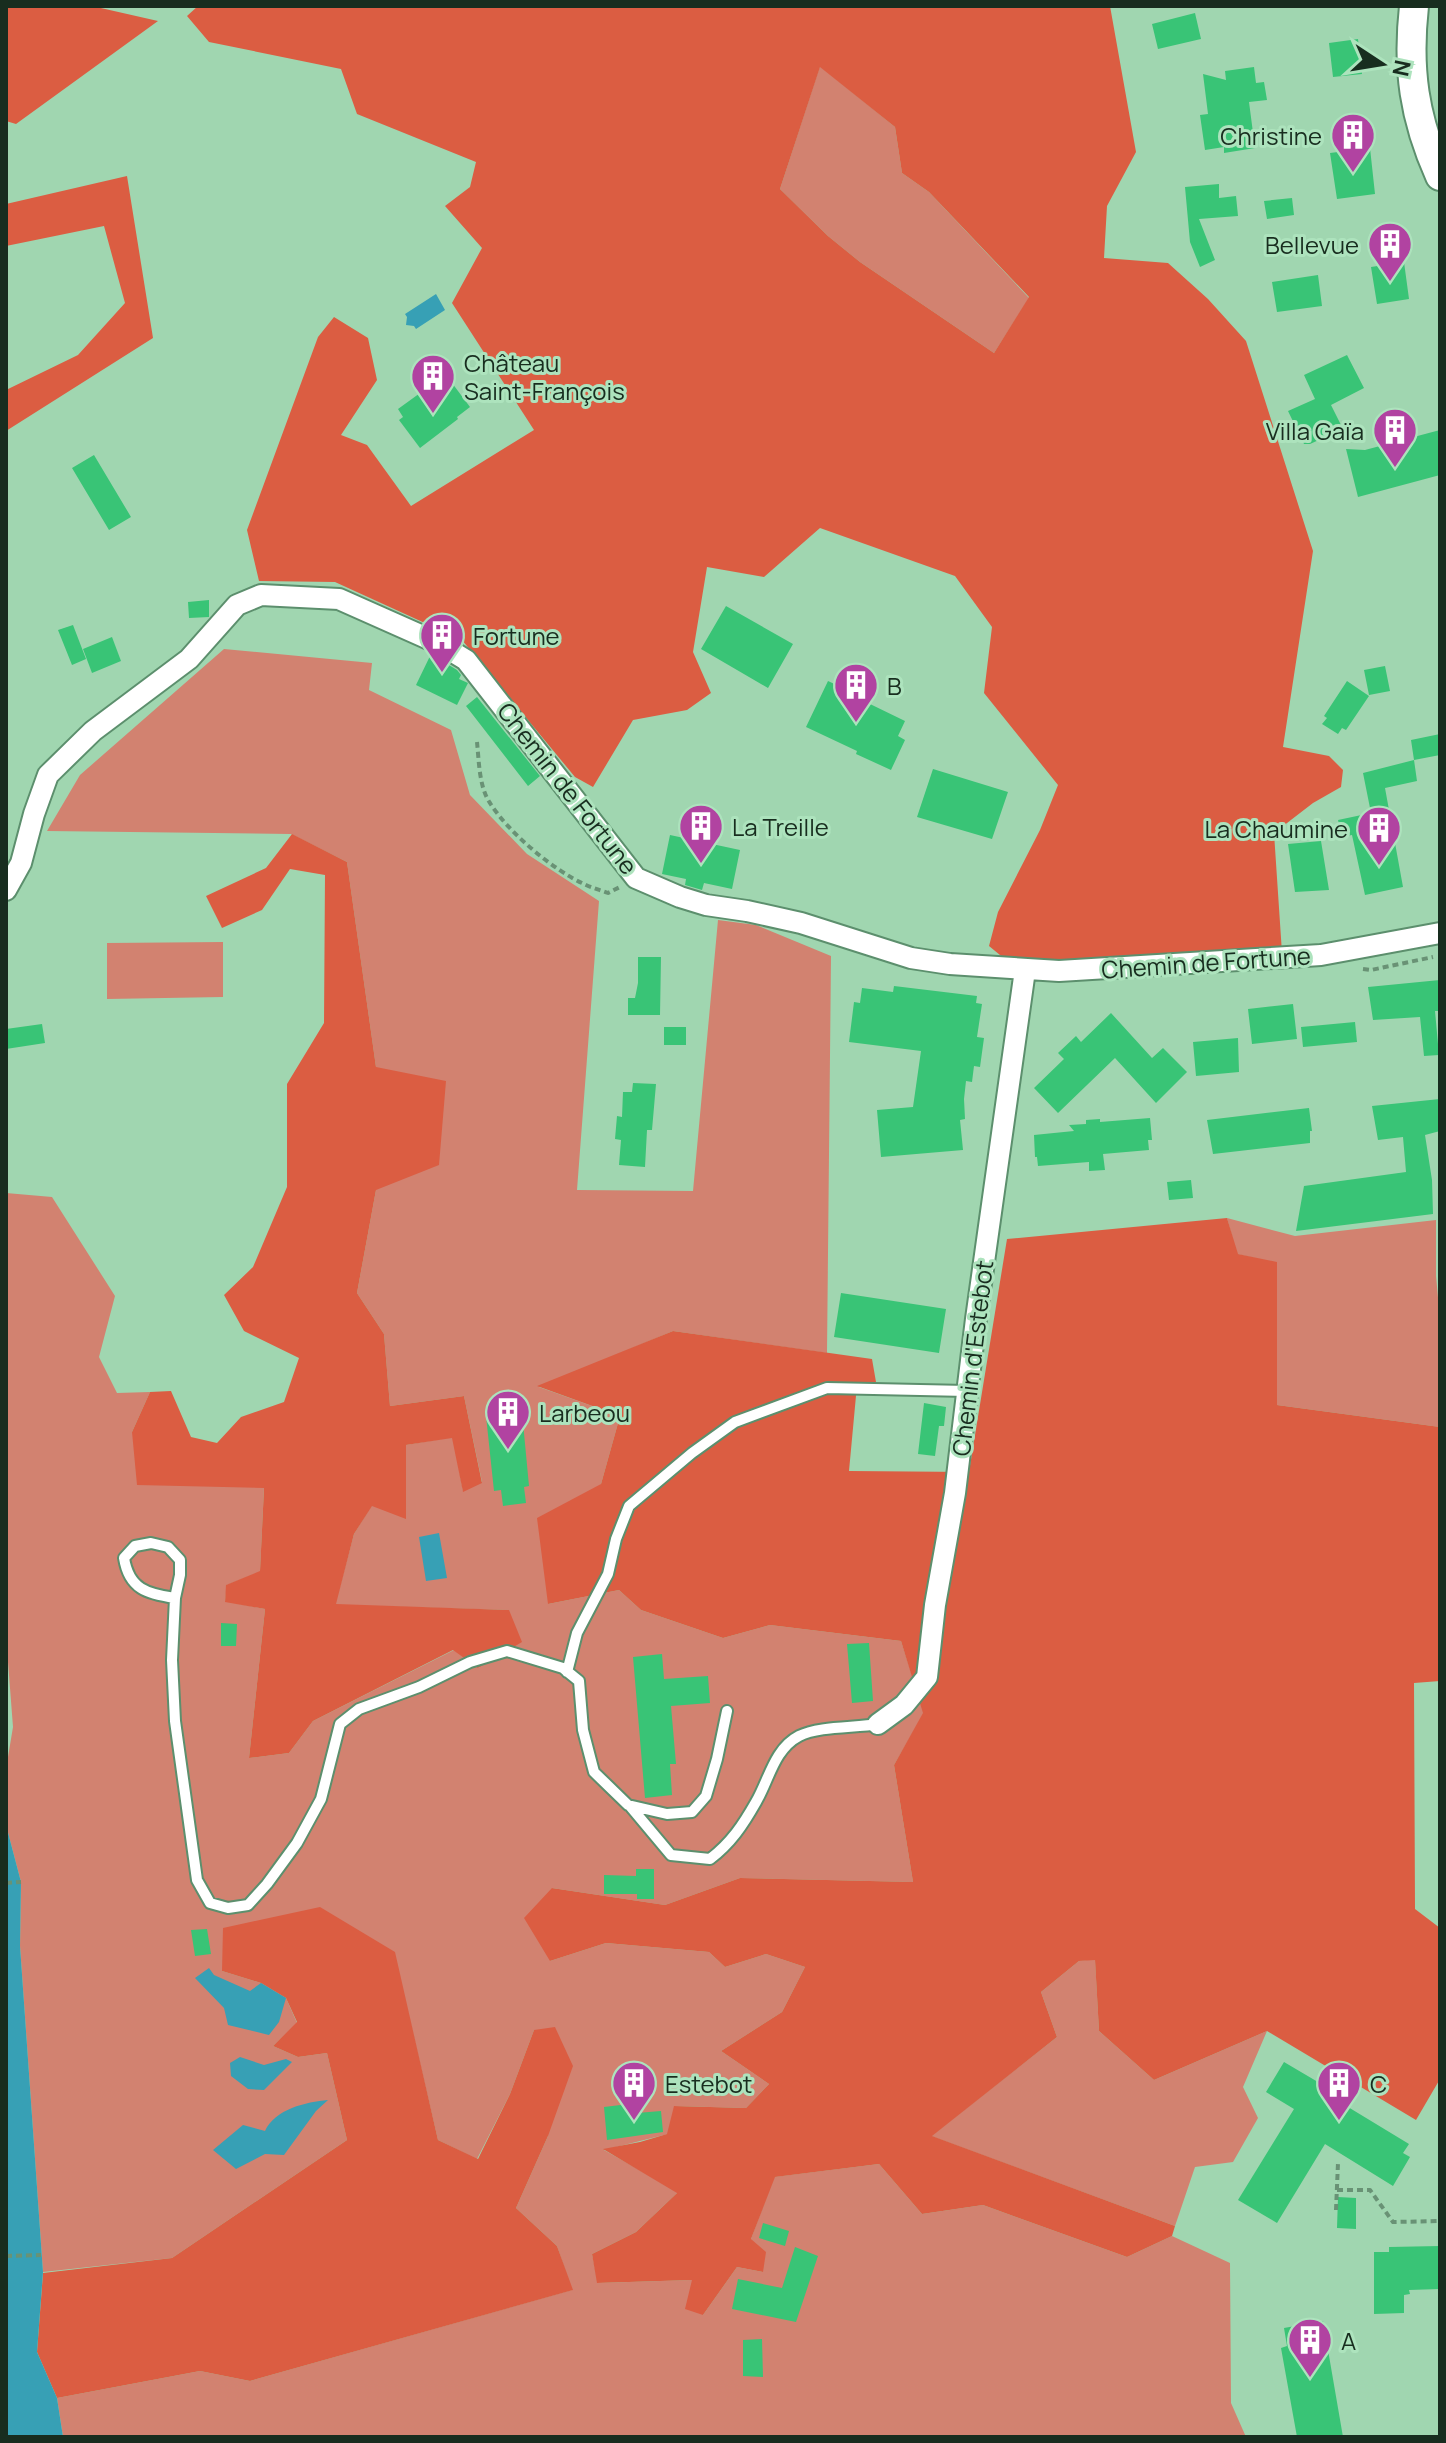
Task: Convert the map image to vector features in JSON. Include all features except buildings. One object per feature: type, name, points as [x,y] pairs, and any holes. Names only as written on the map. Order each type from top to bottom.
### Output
[{"type":"main road","points":[[1414,6],[1411,73],[1414,98],[1427,147],[1440,176]]},
{"type":"street","name":"Chemin de Fortune","points":[[6,890],[21,863],[48,775],[93,731],[189,659],[237,605],[261,595],[339,599],[438,643],[466,660],[636,878],[706,905],[801,923],[911,958],[1025,970],[1059,971],[1321,955],[1440,933]]},
{"type":"street","name":"Chemin d'Estebot","points":[[878,1724],[904,1705],[927,1677],[935,1605],[955,1493],[1025,970]]},
{"type":"lane","points":[[567,1672],[577,1633],[608,1574],[616,1539],[629,1506],[692,1453],[735,1422],[827,1388],[967,1391]]},
{"type":"lane","points":[[175,1598],[149,1594],[126,1573],[124,1558],[135,1546],[151,1543],[168,1547],[180,1560],[172,1660],[175,1721],[197,1880],[210,1903],[228,1908],[248,1905],[297,1843],[321,1799],[340,1724],[359,1709],[419,1687],[470,1662],[507,1651],[567,1672],[579,1681],[583,1730],[594,1772],[647,1824],[671,1855],[710,1859],[728,1845],[757,1800],[778,1755],[798,1736],[825,1729],[851,1729],[878,1724]]},
{"type":"lane","points":[[628,1805],[667,1814],[692,1812],[706,1796],[727,1711]]},
{"type":"path","points":[[477,742],[482,783],[488,801],[512,830],[551,863],[583,884],[608,893],[636,878]]},
{"type":"path","points":[[6,1883],[21,1882]]},
{"type":"path","points":[[1336,2210],[1338,2163]]},
{"type":"path","points":[[1337,2190],[1370,2190],[1393,2222],[1440,2221]]},
{"type":"path","points":[[6,2256],[41,2255]]},
{"type":"shaded area","points":[[6,6],[92,6],[158,21],[16,124],[6,121]]},
{"type":"shaded area","points":[[198,6],[1110,6],[1136,152],[1107,206],[1104,258],[1168,263],[1208,299],[1246,341],[1313,551],[1283,747],[1329,756],[1343,770],[1341,787],[1313,803],[1274,833],[1282,953],[1011,964],[989,946],[998,912],[1040,830],[1058,785],[984,693],[992,627],[955,576],[820,528],[764,577],[707,567],[693,652],[711,693],[687,710],[633,720],[593,787],[575,777],[462,640],[335,582],[259,581],[247,530],[318,337],[334,317],[368,338],[377,380],[341,435],[367,445],[411,506],[534,430],[452,303],[482,248],[445,206],[470,187],[476,162],[357,114],[341,69],[209,42],[187,16]],"holes":[[[820,67],[895,127],[902,173],[929,192],[1029,297],[994,353],[860,262],[780,189]]]},
{"type":"shaded area","points":[[820,66],[895,127],[902,173],[929,192],[1029,298],[994,353],[860,262],[780,189]]},
{"type":"shaded area","points":[[127,176],[153,338],[6,431],[6,390],[78,355],[125,303],[104,226],[6,246],[6,204]]},
{"type":"shaded area","points":[[224,649],[372,663],[369,690],[451,730],[470,795],[527,854],[599,901],[577,1190],[693,1191],[718,920],[756,925],[831,956],[827,1353],[673,1331],[539,1387],[620,1416],[601,1484],[548,1604],[619,1590],[641,1610],[723,1638],[770,1625],[901,1641],[924,1713],[894,1765],[913,1882],[740,1878],[665,1905],[552,1888],[550,1961],[606,1943],[709,1952],[725,1967],[766,1954],[805,1967],[782,2012],[721,2051],[769,2084],[746,2108],[675,2106],[668,2134],[604,2150],[678,2192],[636,2232],[592,2254],[598,2283],[692,2280],[703,2315],[737,2267],[763,2272],[751,2239],[774,2177],[879,2164],[922,2214],[983,2205],[1127,2257],[1172,2236],[1230,2263],[1231,2403],[1246,2437],[63,2437],[57,2398],[200,2371],[250,2381],[572,2290],[557,2246],[516,2208],[548,2136],[534,2030],[510,2094],[477,2159],[438,2140],[394,1952],[222,1971],[261,1983],[286,1998],[297,2023],[273,2046],[298,2057],[327,2053],[347,2140],[172,2258],[43,2272],[20,1946],[21,1882],[6,1825],[6,1769],[13,1727],[6,1636],[6,1193],[52,1197],[115,1296],[99,1357],[117,1393],[150,1392],[132,1432],[264,1487],[260,1572],[227,1585],[225,1601],[265,1609],[249,1758],[289,1753],[313,1721],[454,1650],[479,1668],[509,1610],[335,1605],[354,1534],[372,1505],[406,1518],[406,1445],[453,1437],[463,1491],[482,1482],[464,1396],[390,1406],[384,1334],[357,1293],[376,1190],[376,1067],[347,862],[291,834],[47,831],[80,775]]},
{"type":"shaded area","points":[[292,834],[347,862],[376,1067],[446,1081],[439,1165],[376,1190],[357,1293],[384,1334],[390,1406],[464,1396],[482,1483],[463,1492],[452,1438],[406,1445],[406,1519],[372,1506],[354,1534],[336,1604],[509,1610],[522,1642],[478,1668],[453,1650],[313,1721],[289,1753],[249,1758],[265,1609],[225,1602],[226,1585],[260,1571],[264,1488],[137,1485],[132,1432],[150,1392],[171,1391],[191,1437],[217,1443],[241,1417],[284,1402],[299,1358],[244,1331],[224,1295],[253,1267],[287,1187],[287,1084],[324,1023],[325,875],[290,869],[262,910],[222,928],[206,896],[266,868]]},
{"type":"shaded area","points":[[223,942],[223,997],[107,999],[107,943]]},
{"type":"shaded area","points":[[1227,1218],[1295,1236],[1436,1220],[1440,1427],[1277,1405],[1277,1263],[1237,1254]]},
{"type":"shaded area","points":[[1227,1218],[1238,1254],[1277,1262],[1277,1405],[1440,1427],[1440,1681],[1414,1683],[1415,1909],[1440,1928],[1440,2079],[1416,2120],[1267,2031],[1154,2080],[1099,2031],[1095,1960],[1079,1961],[1041,1992],[1057,2037],[932,2136],[1175,2226],[1172,2236],[1127,2257],[983,2205],[922,2214],[879,2164],[775,2177],[751,2239],[766,2252],[763,2272],[737,2267],[703,2315],[685,2309],[692,2280],[597,2283],[592,2254],[636,2232],[677,2193],[603,2149],[667,2134],[674,2106],[746,2108],[769,2084],[721,2051],[782,2012],[805,1967],[766,1954],[725,1967],[709,1952],[606,1943],[550,1961],[524,1918],[552,1888],[665,1905],[740,1878],[913,1882],[894,1765],[923,1713],[901,1641],[770,1625],[723,1638],[641,1610],[619,1590],[548,1604],[537,1518],[601,1484],[620,1416],[537,1386],[673,1331],[872,1359],[876,1382],[857,1385],[849,1471],[969,1472],[1007,1239]]},
{"type":"shaded area","points":[[320,1907],[395,1952],[438,2140],[478,2159],[510,2094],[534,2030],[555,2027],[573,2066],[548,2136],[516,2208],[557,2246],[573,2290],[250,2381],[200,2371],[57,2398],[37,2352],[43,2273],[172,2258],[347,2140],[327,2053],[298,2057],[273,2046],[297,2022],[286,1998],[261,1983],[222,1971],[223,1928]]},
{"type":"shaded area","points":[[1095,1959],[1099,2031],[1154,2080],[1267,2031],[1243,2087],[1258,2118],[1233,2162],[1195,2167],[1175,2226],[931,2136],[1057,2037],[1041,1992],[1079,1961]]},
{"type":"water","points":[[436,294],[445,310],[416,329],[406,325],[405,314]]},
{"type":"water","points":[[439,1533],[447,1578],[426,1581],[419,1537]]},
{"type":"water","points":[[6,1825],[21,1882],[20,1946],[43,2272],[37,2352],[57,2398],[63,2437],[6,2437]]},
{"type":"water","points":[[209,1968],[214,1975],[250,1991],[261,1983],[286,1998],[279,2022],[269,2035],[228,2025],[224,2008],[195,1978]]},
{"type":"water","points":[[240,2057],[264,2065],[286,2059],[292,2062],[264,2090],[248,2089],[231,2076],[230,2063]]},
{"type":"water","points":[[328,2100],[316,2111],[284,2155],[265,2154],[236,2169],[213,2150],[243,2125],[265,2131],[284,2112]]},
{"type":"place","name":"Christine","points":[[1353,174]]},
{"type":"place","name":"Bellevue","points":[[1390,283]]},
{"type":"place","name":"Château Saint-François","points":[[433,415]]},
{"type":"place","name":"Villa Gaïa","points":[[1395,469]]},
{"type":"place","name":"Fortune","points":[[442,674]]},
{"type":"place","name":"B","points":[[856,724]]},
{"type":"place","name":"La Treille","points":[[701,865]]},
{"type":"place","name":"La Chaumine","points":[[1379,867]]},
{"type":"place","name":"Larbeou","points":[[508,1451]]},
{"type":"place","name":"Estebot","points":[[634,2122]]},
{"type":"place","name":"C","points":[[1339,2122]]},
{"type":"place","name":"A","points":[[1310,2379]]}]
